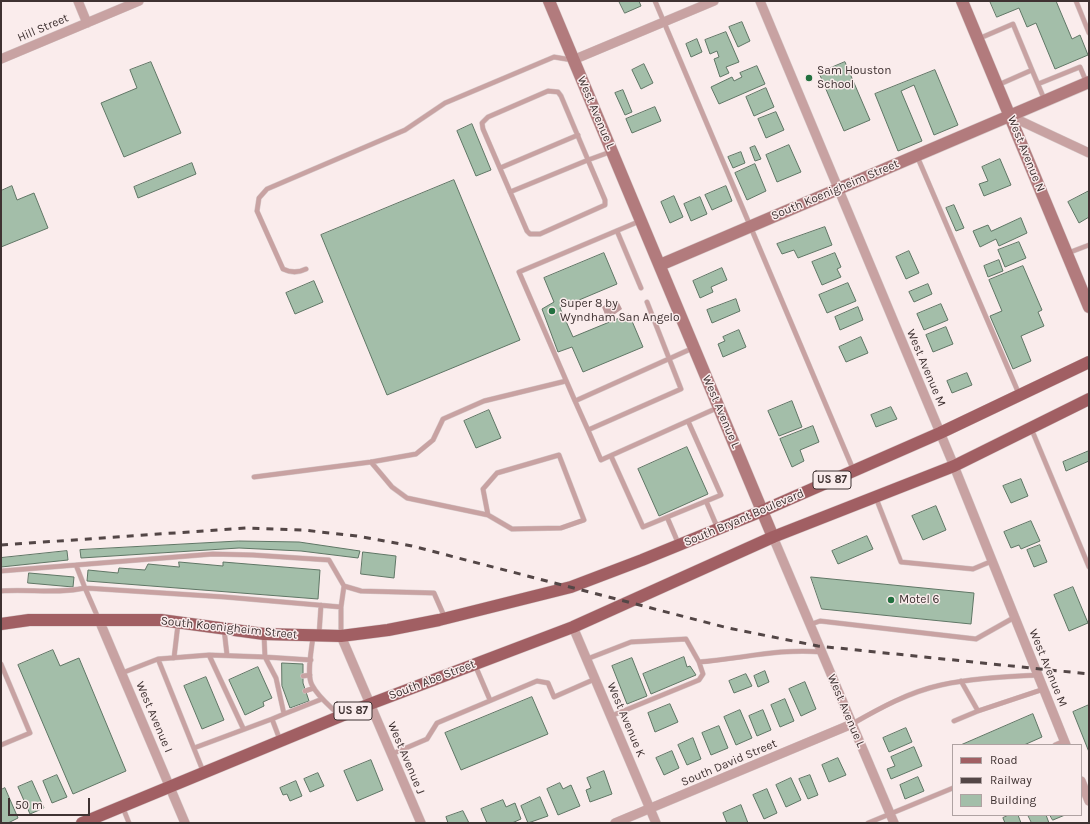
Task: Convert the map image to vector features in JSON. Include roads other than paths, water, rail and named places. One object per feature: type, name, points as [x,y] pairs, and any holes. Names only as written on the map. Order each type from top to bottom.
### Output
[{"type":"main road","name":"West Avenue L","points":[[549,1],[773,538]]},
{"type":"main road","name":"West Avenue N","points":[[962,1],[1089,307]]},
{"type":"main road","name":"South Koenigheim Street","points":[[660,265],[1088,83]]},
{"type":"main road","name":"South Bryant Boulevard","points":[[571,587],[762,511],[940,433],[1089,362]]},
{"type":"main road","name":"US 87","points":[[773,538],[954,466],[1089,399]]},
{"type":"main road","name":"South Abe Street","points":[[82,823],[370,704],[573,627],[626,602],[773,538]]},
{"type":"main road","name":"South Koenigheim Street","points":[[1,624],[29,620],[161,620],[264,634],[341,636],[388,630],[445,618],[571,587]]},
{"type":"street","points":[[78,1],[87,23]]},
{"type":"street","name":"Hill Street","points":[[1,59],[140,1]]},
{"type":"street","points":[[573,60],[714,1]]},
{"type":"street","name":"West Avenue M","points":[[760,1],[954,466],[1066,743]]},
{"type":"street","points":[[1010,116],[1089,153]]},
{"type":"street","name":"West Avenue L","points":[[773,538],[894,823]]},
{"type":"street","name":"West Avenue I","points":[[99,620],[186,823]]},
{"type":"street","name":"West Avenue K","points":[[573,627],[656,823]]},
{"type":"street","name":"West Avenue J","points":[[341,636],[421,823]]},
{"type":"street","name":"South David Street","points":[[615,823],[852,724]]},
{"type":"street","points":[[1082,784],[1089,801]]},
{"type":"lane","points":[[655,1],[854,471]]},
{"type":"lane","points":[[1076,1],[1089,33]]},
{"type":"lane","points":[[978,39],[1013,24],[1045,101]]},
{"type":"lane","points":[[306,269],[295,272],[283,269],[257,211],[259,198],[267,189],[405,130],[452,100],[554,58],[573,60]]},
{"type":"lane","points":[[1038,84],[1080,67],[1088,83]]},
{"type":"lane","points":[[997,85],[1032,70]]},
{"type":"lane","points":[[548,91],[558,92],[578,134],[588,160],[605,200],[605,205],[603,208],[540,234],[533,235],[527,231],[482,123],[488,117],[548,91]]},
{"type":"lane","points":[[500,168],[578,134]]},
{"type":"lane","points":[[510,192],[588,160],[612,152]]},
{"type":"lane","points":[[917,155],[1019,396]]},
{"type":"lane","points":[[641,221],[519,272],[602,460],[719,407]]},
{"type":"lane","points":[[616,231],[641,288]]},
{"type":"lane","points":[[1067,254],[1089,245]]},
{"type":"lane","points":[[588,430],[682,389],[647,302]]},
{"type":"lane","points":[[575,401],[694,348]]},
{"type":"lane","points":[[254,477],[371,462],[416,454],[433,440],[444,419],[484,401],[566,380]]},
{"type":"lane","points":[[611,456],[643,527],[721,495],[688,421]]},
{"type":"lane","points":[[1030,428],[1089,566]]},
{"type":"lane","points":[[371,462],[392,487],[407,498],[488,515],[512,529],[561,528],[584,520],[559,455],[497,473],[483,489],[488,515]]},
{"type":"lane","points":[[876,497],[901,562],[973,569],[992,561]]},
{"type":"lane","points":[[706,501],[718,529]]},
{"type":"lane","points":[[667,517],[679,545]]},
{"type":"lane","points":[[1,571],[213,554],[329,560],[344,586],[341,607],[341,636]]},
{"type":"lane","points":[[76,565],[99,620]]},
{"type":"lane","points":[[344,586],[361,591],[434,593],[445,618]]},
{"type":"lane","points":[[1,591],[22,589],[70,592],[85,588],[225,597],[341,607]]},
{"type":"lane","points":[[321,605],[311,660],[311,685],[322,699],[341,716]]},
{"type":"lane","points":[[809,625],[820,621],[976,639],[1015,616]]},
{"type":"lane","points":[[174,658],[178,622]]},
{"type":"lane","points":[[224,628],[227,655]]},
{"type":"lane","points":[[264,634],[265,656],[283,696],[284,714]]},
{"type":"lane","points":[[587,659],[632,642],[686,639],[700,662],[703,674],[699,680],[611,716]]},
{"type":"lane","points":[[700,662],[729,660],[777,652],[821,652]]},
{"type":"lane","points":[[122,674],[158,659],[209,655],[265,656],[311,660]]},
{"type":"lane","points":[[209,655],[243,728]]},
{"type":"lane","points":[[158,659],[204,773]]},
{"type":"lane","points":[[1,664],[30,732],[1,745]]},
{"type":"lane","points":[[474,664],[490,700]]},
{"type":"lane","points":[[303,676],[310,675]]},
{"type":"lane","points":[[852,724],[878,709],[912,694],[940,685],[961,681],[1038,675]]},
{"type":"lane","points":[[276,678],[282,677]]},
{"type":"lane","points":[[392,754],[427,739],[437,723],[537,681],[548,683],[554,697],[595,678]]},
{"type":"lane","points":[[961,681],[978,711]]},
{"type":"lane","points":[[305,691],[314,688]]},
{"type":"lane","points":[[954,721],[978,711],[1044,689]]},
{"type":"lane","points":[[194,748],[322,699]]},
{"type":"lane","points":[[272,719],[280,741]]},
{"type":"lane","points":[[868,823],[952,788]]},
{"type":"lane","points":[[122,806],[129,823]]},
{"type":"railway","points":[[1,545],[246,528],[303,530],[357,536],[412,546],[728,628],[818,646],[1089,674]]},
{"type":"place","name":"Sam Houston School","points":[[809,78]]},
{"type":"place","name":"Super 8 by Wyndham San Angelo","points":[[552,311]]},
{"type":"place","name":"Motel 6","points":[[891,600]]}]
